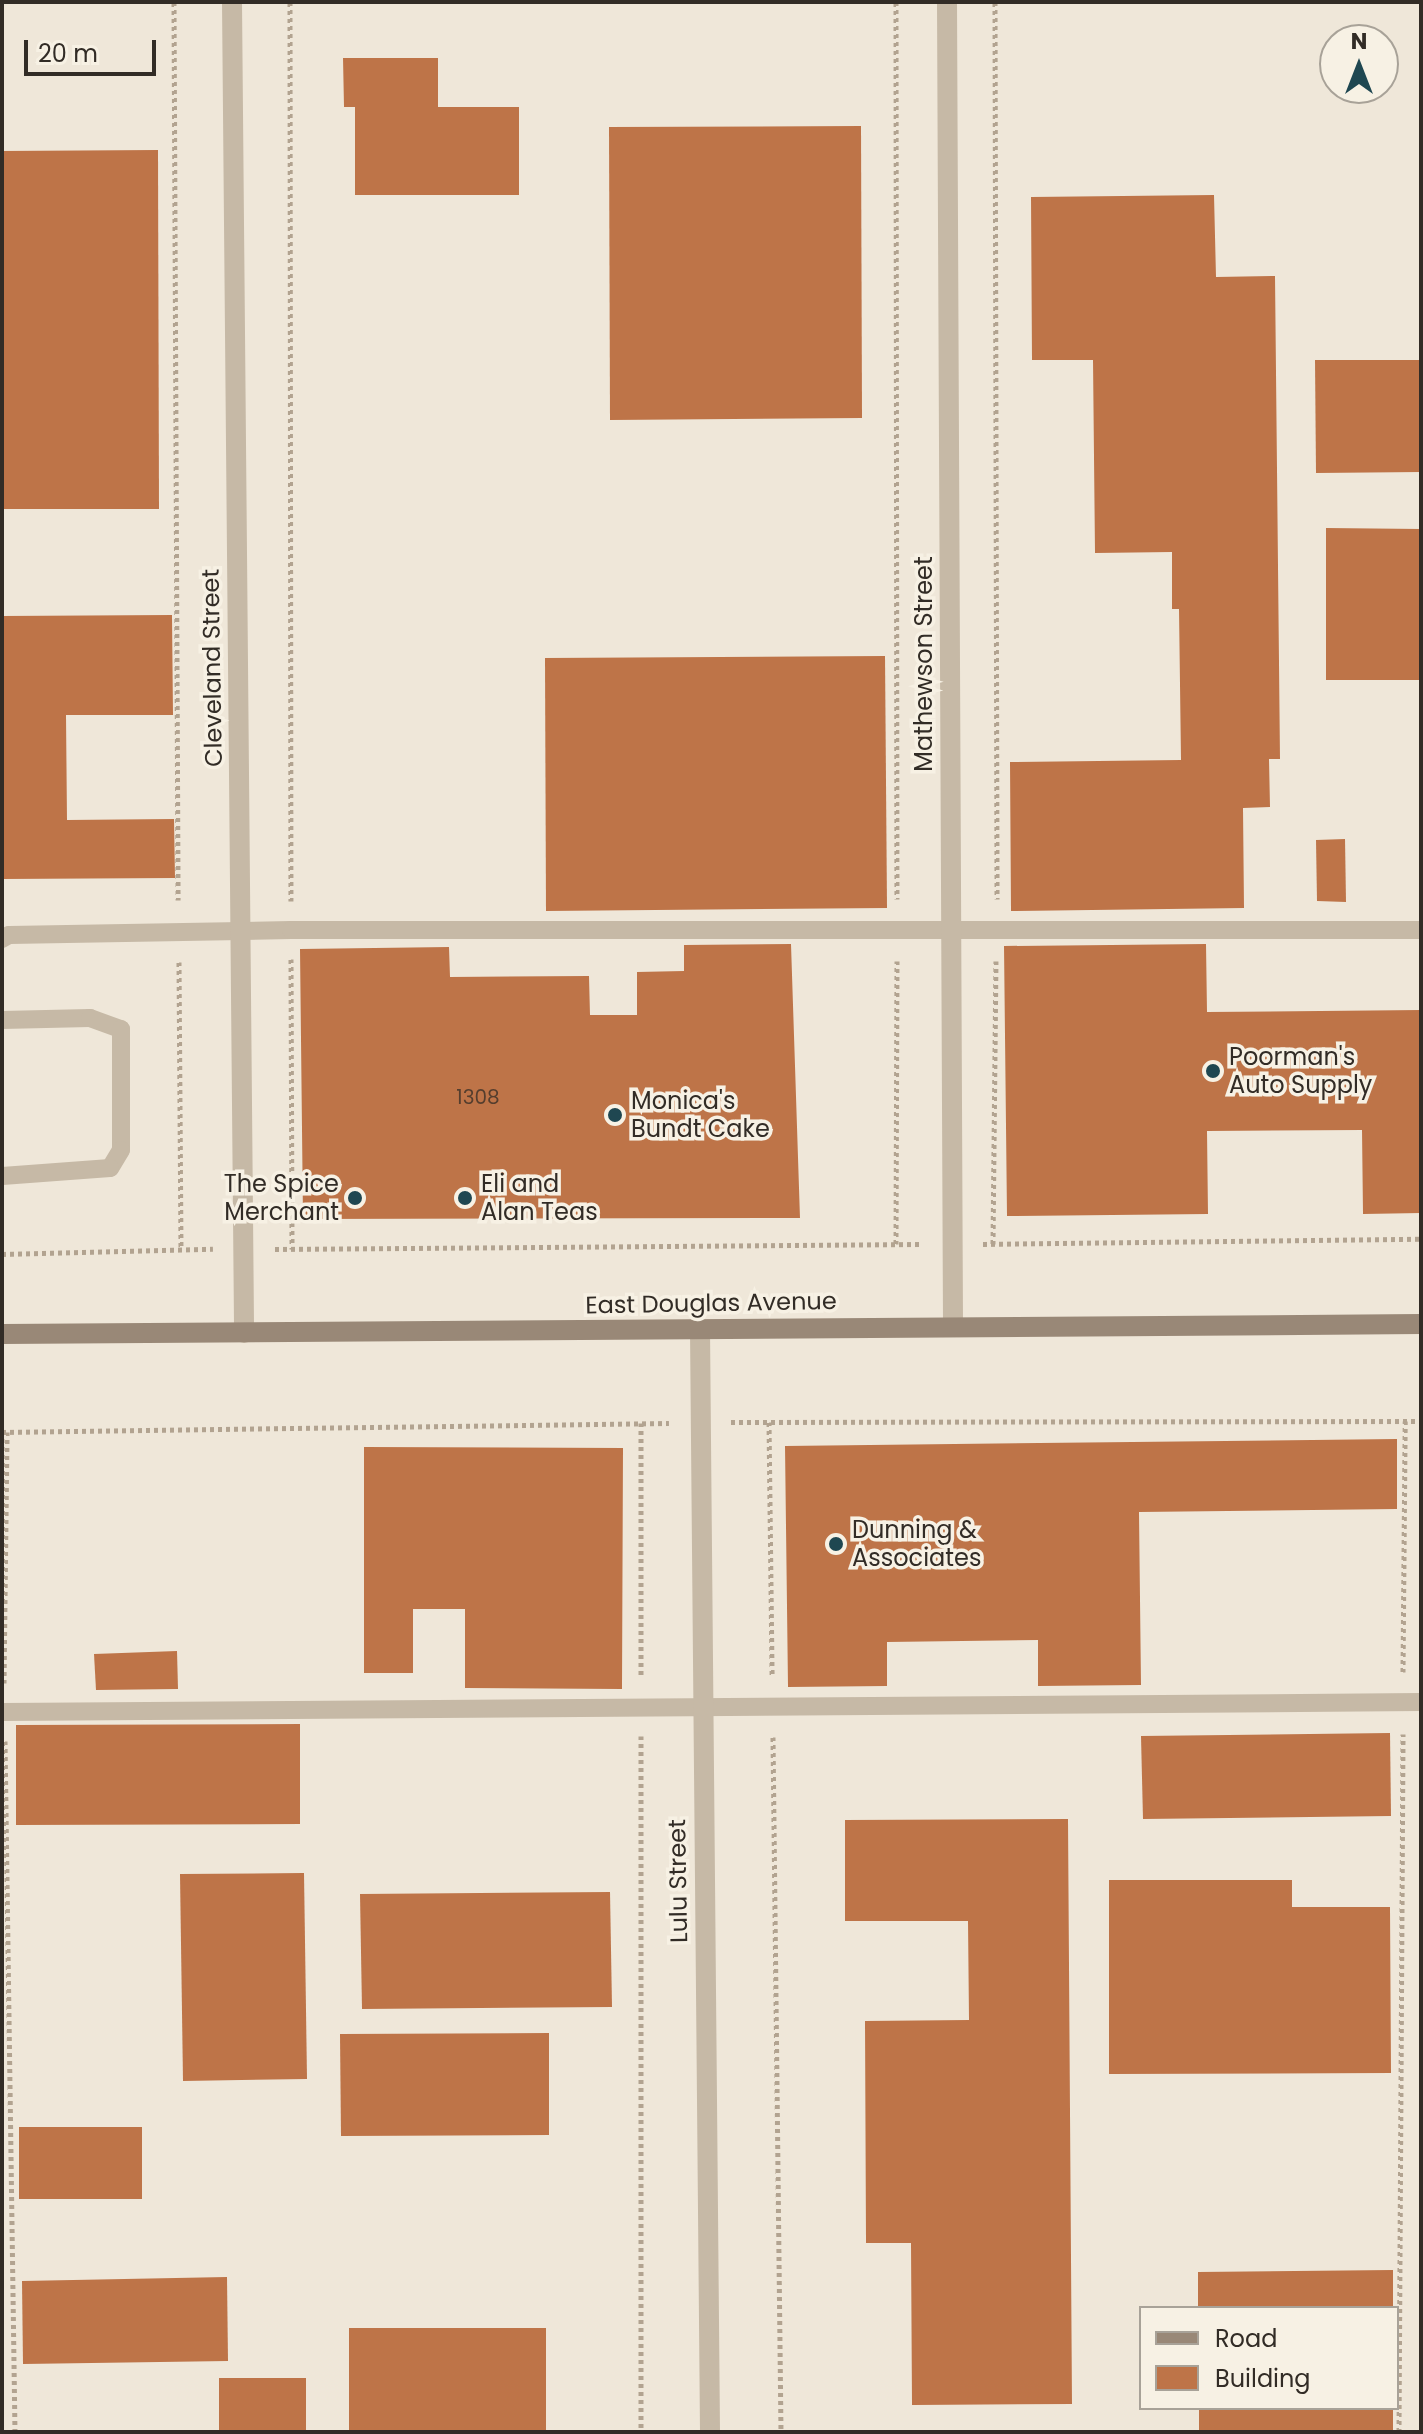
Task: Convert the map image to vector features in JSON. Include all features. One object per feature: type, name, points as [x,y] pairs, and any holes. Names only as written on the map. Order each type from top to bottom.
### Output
[{"type":"main road","name":"East Douglas Avenue","points":[[2,1334],[1421,1324]]},
{"type":"street","name":"Cleveland Street","points":[[232,2],[244,1333]]},
{"type":"street","name":"Mathewson Street","points":[[947,2],[953,1326]]},
{"type":"street","name":"Lulu Street","points":[[700,1329],[710,2432]]},
{"type":"lane","points":[[2,939],[9,935],[291,930],[897,927],[1421,930]]},
{"type":"lane","points":[[2,1020],[90,1018],[121,1029],[121,1150],[110,1168],[2,1176]]},
{"type":"lane","points":[[3,1712],[641,1711],[1412,1702]]},
{"type":"path","points":[[174,2],[181,1249]]},
{"type":"path","points":[[290,2],[292,1249]]},
{"type":"path","points":[[896,2],[896,1244]]},
{"type":"path","points":[[993,1244],[996,927],[995,2]]},
{"type":"path","points":[[2,1254],[181,1249],[1421,1239]]},
{"type":"path","points":[[1399,2432],[1412,1702],[1405,1421]]},
{"type":"path","points":[[769,1422],[781,2432]]},
{"type":"path","points":[[641,1423],[641,2432]]},
{"type":"path","points":[[7,1432],[3,1712],[15,2432]]},
{"type":"building","points":[[343,58],[438,58],[438,107],[519,107],[519,195],[355,195],[355,107],[344,107]]},
{"type":"building","points":[[861,126],[862,418],[610,420],[609,127]]},
{"type":"building","points":[[158,150],[159,509],[2,509],[2,151]]},
{"type":"building","points":[[1214,195],[1216,277],[1275,276],[1280,759],[1269,759],[1270,807],[1243,808],[1244,908],[1011,911],[1010,762],[1181,760],[1179,609],[1172,609],[1172,552],[1095,553],[1093,360],[1032,360],[1031,197]]},
{"type":"building","points":[[1315,360],[1421,360],[1421,472],[1316,473]]},
{"type":"building","points":[[1326,528],[1421,529],[1421,680],[1326,680]]},
{"type":"building","points":[[172,615],[173,715],[66,715],[67,820],[174,819],[175,878],[2,879],[2,616]]},
{"type":"building","points":[[885,656],[887,908],[546,911],[545,658]]},
{"type":"building","points":[[1345,839],[1346,902],[1317,901],[1316,840]]},
{"type":"building","points":[[791,944],[800,1218],[303,1219],[300,949],[449,947],[450,977],[589,976],[590,1015],[637,1015],[637,972],[684,971],[684,945]]},
{"type":"building","name":"Poorman's Auto Supply","points":[[1206,944],[1207,1012],[1421,1010],[1421,1213],[1363,1214],[1362,1130],[1207,1131],[1208,1214],[1007,1216],[1004,946]]},
{"type":"building","points":[[1397,1439],[1397,1509],[1139,1512],[1141,1685],[1038,1686],[1038,1640],[887,1642],[887,1686],[788,1687],[785,1446]]},
{"type":"building","points":[[364,1447],[623,1448],[622,1689],[465,1688],[465,1609],[413,1609],[413,1673],[364,1673]]},
{"type":"building","points":[[177,1651],[178,1689],[96,1690],[94,1654]]},
{"type":"building","points":[[300,1724],[300,1824],[16,1825],[16,1725]]},
{"type":"building","points":[[1390,1733],[1391,1816],[1143,1819],[1141,1736]]},
{"type":"building","points":[[1068,1819],[1072,2404],[912,2405],[911,2243],[866,2243],[865,2021],[969,2020],[968,1921],[845,1921],[845,1820]]},
{"type":"building","points":[[304,1873],[307,2079],[183,2081],[180,1874]]},
{"type":"building","points":[[1109,1880],[1292,1880],[1292,1907],[1390,1907],[1391,2073],[1109,2074]]},
{"type":"building","points":[[610,1892],[612,2007],[362,2009],[360,1894]]},
{"type":"building","points":[[549,2033],[549,2135],[341,2136],[340,2034]]},
{"type":"building","points":[[19,2127],[142,2127],[142,2199],[19,2199]]},
{"type":"building","points":[[1393,2270],[1393,2306],[1198,2306],[1198,2272]]},
{"type":"building","points":[[227,2277],[228,2361],[23,2364],[22,2281]]},
{"type":"building","points":[[349,2328],[546,2328],[546,2430],[349,2430]]},
{"type":"building","points":[[219,2378],[306,2378],[306,2432],[219,2432]]},
{"type":"building","points":[[1199,2410],[1393,2410],[1393,2432],[1199,2432]]},
{"type":"place","name":"Poorman's Auto Supply","points":[[1213,1071]]},
{"type":"place","name":"Monica's Bundt Cake","points":[[615,1115]]},
{"type":"place","name":"The Spice Merchant","points":[[355,1198]]},
{"type":"place","name":"Eli and Alan Teas","points":[[465,1198]]},
{"type":"place","name":"Dunning & Associates","points":[[836,1544]]}]
